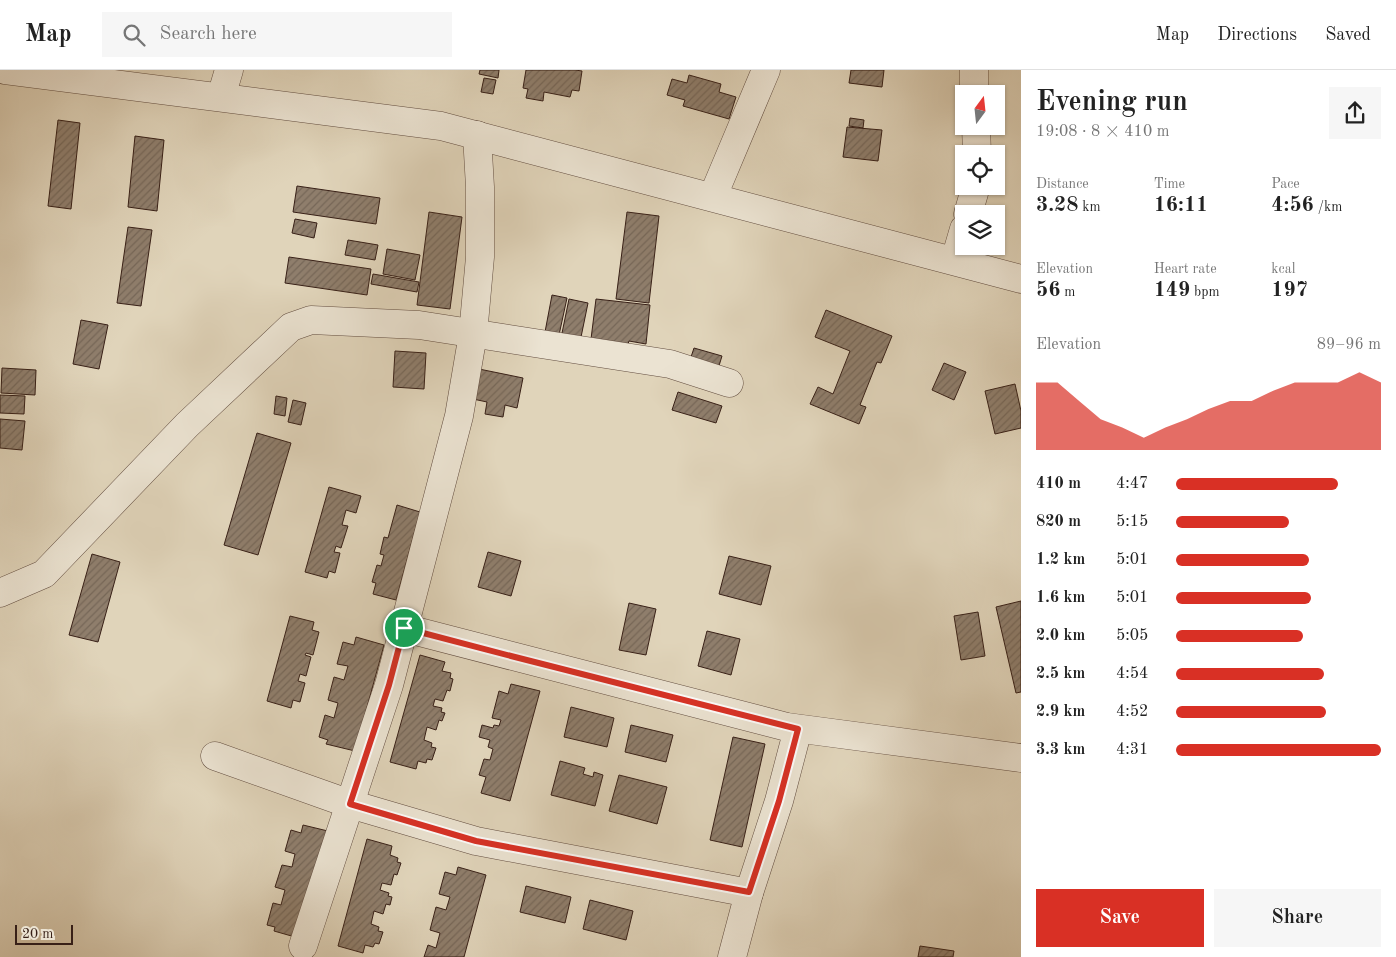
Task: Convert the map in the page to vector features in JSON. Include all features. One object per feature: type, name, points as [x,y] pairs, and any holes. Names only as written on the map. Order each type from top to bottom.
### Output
[{"type":"street","points":[[5,70],[441,126],[713,196],[1021,279]]},
{"type":"street","points":[[221,97],[228,70]]},
{"type":"street","points":[[713,196],[766,70]]},
{"type":"street","points":[[974,70],[974,85]]},
{"type":"street","points":[[303,946],[389,685],[459,416],[473,334],[480,257],[480,187],[477,135]]},
{"type":"street","points":[[955,260],[956,255]]},
{"type":"street","points":[[0,593],[44,574],[187,425],[291,327],[312,320],[419,325],[670,364],[729,383]]},
{"type":"street","points":[[404,628],[798,729],[1021,758]]},
{"type":"street","points":[[732,957],[749,892],[779,801],[798,729]]},
{"type":"street","points":[[215,756],[350,804],[476,841],[749,892]]},
{"type":"building","points":[[480,70],[499,70],[498,78],[479,74]]},
{"type":"building","points":[[526,70],[582,71],[579,91],[572,90],[570,97],[544,92],[543,101],[526,98],[528,89],[523,88]]},
{"type":"building","points":[[851,70],[884,70],[882,87],[849,83]]},
{"type":"building","points":[[689,75],[721,84],[719,92],[736,97],[729,119],[683,106],[685,100],[667,95],[672,79],[687,83]]},
{"type":"building","points":[[484,78],[496,80],[493,94],[481,92]]},
{"type":"building","points":[[850,118],[864,120],[863,128],[849,126]]},
{"type":"building","points":[[58,120],[80,123],[71,209],[48,206]]},
{"type":"building","points":[[847,127],[882,130],[878,161],[843,157]]},
{"type":"building","points":[[135,136],[164,140],[157,211],[128,207]]},
{"type":"building","points":[[297,186],[380,198],[376,224],[293,212]]},
{"type":"building","points":[[429,212],[462,217],[450,309],[417,305]]},
{"type":"building","points":[[627,212],[659,216],[649,303],[616,299]]},
{"type":"building","points":[[295,219],[317,223],[314,238],[292,233]]},
{"type":"building","points":[[128,227],[152,230],[141,306],[117,303]]},
{"type":"building","points":[[348,240],[378,245],[375,260],[345,255]]},
{"type":"building","points":[[387,249],[420,255],[415,280],[383,274]]},
{"type":"building","points":[[289,257],[371,269],[367,295],[285,283]]},
{"type":"building","points":[[373,274],[419,282],[417,292],[371,284]]},
{"type":"building","points":[[552,295],[567,298],[559,335],[545,332]]},
{"type":"building","points":[[569,299],[588,303],[580,342],[561,338]]},
{"type":"building","points":[[596,299],[650,305],[646,344],[629,341],[628,344],[591,339]]},
{"type":"building","points":[[826,310],[892,336],[881,363],[877,362],[860,405],[866,407],[859,424],[810,404],[818,387],[833,394],[850,351],[815,337]]},
{"type":"building","points":[[81,320],[108,325],[99,369],[73,364]]},
{"type":"building","points":[[694,348],[722,356],[718,369],[690,360]]},
{"type":"building","points":[[395,351],[426,353],[424,389],[393,387]]},
{"type":"building","points":[[944,363],[966,372],[954,400],[932,390]]},
{"type":"building","points":[[2,368],[36,370],[35,395],[1,393]]},
{"type":"building","points":[[479,369],[523,378],[517,408],[505,405],[503,417],[485,414],[487,402],[473,399]]},
{"type":"building","points":[[1015,384],[1021,411],[1021,428],[995,434],[985,391]]},
{"type":"building","points":[[678,392],[722,406],[716,423],[672,410]]},
{"type":"building","points":[[0,395],[25,396],[24,414],[0,413]]},
{"type":"building","points":[[276,396],[287,398],[285,416],[274,414]]},
{"type":"building","points":[[293,400],[306,403],[301,425],[288,422]]},
{"type":"building","points":[[0,419],[25,421],[22,450],[0,448]]},
{"type":"building","points":[[257,433],[291,443],[258,555],[224,545]]},
{"type":"building","points":[[329,487],[361,496],[356,513],[346,510],[342,525],[348,526],[341,548],[336,546],[334,552],[340,553],[335,573],[329,571],[327,578],[305,572]]},
{"type":"building","points":[[397,505],[420,512],[396,600],[373,594],[376,583],[372,582],[377,565],[381,566],[384,555],[380,554],[384,537],[388,538]]},
{"type":"building","points":[[488,552],[521,561],[511,596],[478,587]]},
{"type":"building","points":[[92,554],[120,562],[98,642],[69,635]]},
{"type":"building","points":[[729,556],[771,566],[761,605],[719,594]]},
{"type":"building","points":[[1021,601],[1021,692],[1016,693],[996,607]]},
{"type":"building","points":[[629,603],[656,609],[646,655],[619,650]]},
{"type":"building","points":[[978,612],[985,656],[961,660],[954,616]]},
{"type":"building","points":[[290,616],[314,622],[312,630],[319,632],[313,655],[306,653],[305,655],[311,657],[306,676],[300,674],[298,681],[305,683],[300,702],[293,700],[291,708],[267,701]]},
{"type":"building","points":[[707,631],[740,639],[731,675],[698,666]]},
{"type":"building","points":[[356,637],[384,645],[355,751],[326,744],[328,740],[319,737],[325,715],[334,718],[338,703],[328,700],[334,677],[344,680],[348,666],[337,664],[343,642],[354,645]]},
{"type":"building","points":[[420,655],[445,662],[442,671],[451,673],[450,678],[453,679],[450,691],[447,690],[443,701],[435,699],[433,706],[442,708],[441,712],[445,713],[442,721],[439,720],[436,730],[427,727],[424,740],[432,743],[431,747],[436,748],[432,760],[427,759],[426,763],[418,761],[416,769],[390,762]]},
{"type":"building","points":[[511,684],[540,691],[510,801],[481,793],[486,777],[479,775],[484,759],[490,760],[493,749],[488,747],[490,740],[479,737],[482,725],[493,728],[494,725],[499,726],[501,720],[492,718],[499,691],[508,694]]},
{"type":"building","points":[[571,707],[614,718],[607,747],[564,737]]},
{"type":"building","points":[[631,725],[673,735],[666,762],[625,752]]},
{"type":"building","points":[[733,737],[765,744],[742,847],[710,840]]},
{"type":"building","points":[[560,761],[585,768],[583,774],[593,777],[594,772],[603,775],[595,806],[551,795]]},
{"type":"building","points":[[619,775],[667,787],[657,824],[609,811]]},
{"type":"building","points":[[303,825],[332,832],[302,939],[274,931],[275,927],[267,925],[273,903],[281,905],[285,890],[275,887],[282,865],[292,867],[295,854],[285,851],[291,830],[301,833]]},
{"type":"building","points":[[367,839],[392,846],[390,855],[398,858],[397,862],[401,863],[397,875],[394,874],[391,885],[382,883],[380,890],[389,893],[388,896],[392,897],[390,905],[386,904],[383,914],[374,911],[371,924],[379,927],[378,931],[383,932],[379,944],[375,943],[373,947],[365,945],[363,953],[338,946]]},
{"type":"building","points":[[458,867],[486,875],[464,957],[424,957],[428,945],[436,948],[440,933],[430,930],[436,907],[446,910],[450,897],[439,894],[445,872],[456,875]]},
{"type":"building","points":[[526,886],[571,897],[565,923],[520,912]]},
{"type":"building","points":[[590,900],[633,911],[626,940],[583,929]]},
{"type":"building","points":[[920,946],[954,951],[953,957],[918,957]]},
{"type":"route","points":[[404,628],[798,729],[779,801],[749,892],[476,841],[350,804],[389,685],[404,628]]}]
